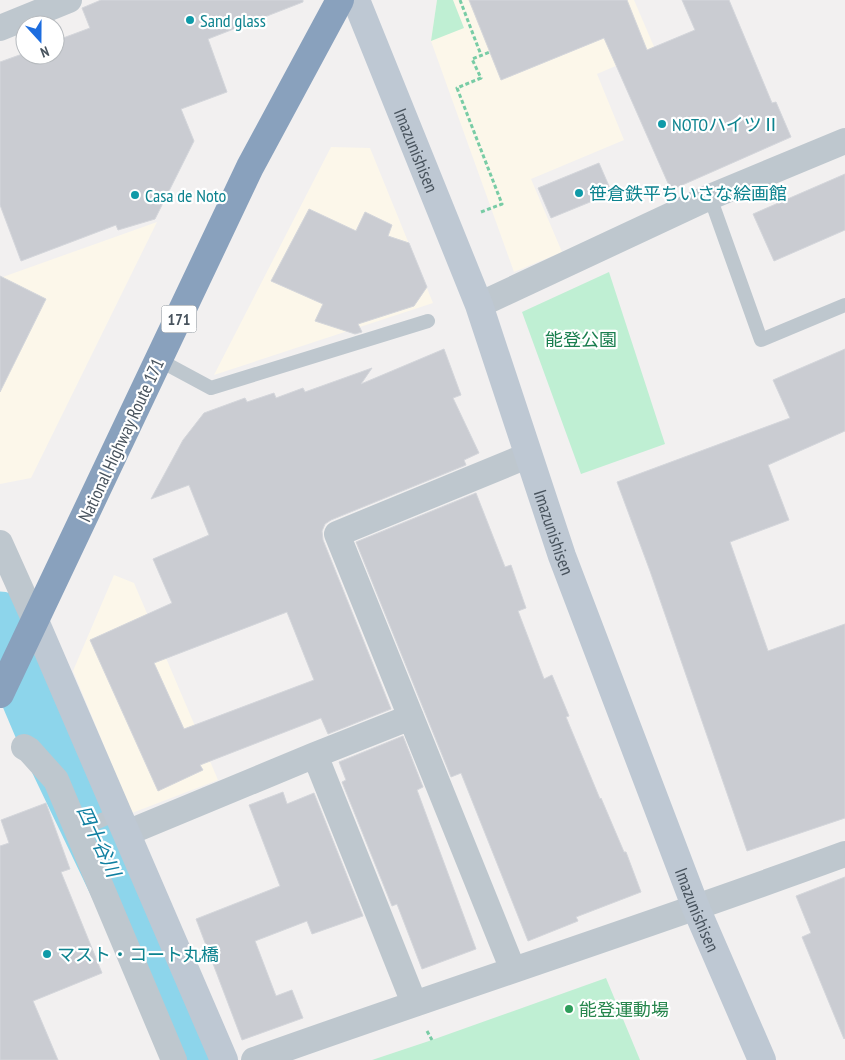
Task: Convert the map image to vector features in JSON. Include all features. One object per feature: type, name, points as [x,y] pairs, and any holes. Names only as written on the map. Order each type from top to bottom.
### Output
[{"type":"highway","name":"National Highway Route 171","points":[[4,685],[250,167],[340,0]]},
{"type":"street","points":[[0,28],[69,0]]},
{"type":"street","name":"Imazunishisen","points":[[356,0],[479,305],[562,556],[696,908],[762,1060]]},
{"type":"street","points":[[479,305],[710,197],[845,141]]},
{"type":"street","points":[[513,970],[337,534],[528,455]]},
{"type":"street","points":[[0,543],[30,631],[224,1060]]},
{"type":"street","points":[[116,822],[315,755],[411,717]]},
{"type":"street","points":[[24,747],[29,750],[56,780],[79,830],[174,1060]]},
{"type":"street","points":[[315,755],[414,1003]]},
{"type":"street","points":[[254,1060],[414,1003],[696,908],[845,854]]},
{"type":"lane","points":[[710,197],[761,340],[845,305]]},
{"type":"lane","points":[[159,360],[210,388],[428,321]]},
{"type":"lane","points":[[79,830],[116,822]]},
{"type":"path","points":[[460,0],[481,55]]},
{"type":"path","points":[[481,212],[502,204],[457,88],[481,78],[472,59],[490,52]]},
{"type":"shaded area","points":[[437,0],[634,0],[655,49],[597,74],[624,140],[531,179],[562,252],[514,272],[431,41]]},
{"type":"shaded area","points":[[331,147],[370,148],[433,303],[214,375]]},
{"type":"shaded area","points":[[157,222],[31,478],[0,484],[0,278]]},
{"type":"shaded area","points":[[114,575],[134,583],[218,780],[132,813],[73,671]]},
{"type":"green space","points":[[437,0],[453,0],[464,28],[431,41]]},
{"type":"green space","name":"能登公園","points":[[609,272],[665,444],[581,474],[522,312]]},
{"type":"green space","name":"能登運動場","points":[[606,978],[640,1060],[372,1060],[432,1040]]},
{"type":"building","points":[[101,0],[303,0],[303,2],[208,39],[227,92],[181,109],[194,141],[155,219],[118,230],[116,225],[21,261],[0,205],[0,62],[15,57],[15,65],[65,65],[65,37],[90,28],[82,8]]},
{"type":"building","points":[[469,0],[627,0],[647,50],[695,30],[682,0],[729,0],[772,103],[776,102],[791,137],[671,190],[604,38],[501,80]]},
{"type":"building","points":[[599,163],[612,193],[551,218],[538,188]]},
{"type":"building","points":[[845,174],[845,230],[774,261],[753,214]]},
{"type":"building","points":[[309,209],[356,231],[365,212],[392,225],[388,236],[409,243],[427,287],[414,306],[358,324],[362,332],[355,334],[315,321],[323,304],[271,281]]},
{"type":"building","points":[[0,276],[46,299],[0,392]]},
{"type":"building","points":[[444,349],[461,395],[453,398],[479,453],[464,460],[466,465],[331,520],[325,524],[322,531],[323,540],[391,709],[328,734],[321,718],[200,765],[203,770],[158,791],[90,640],[172,603],[153,559],[209,535],[189,485],[151,499],[183,440],[204,413],[245,398],[247,402],[274,393],[276,398],[303,388],[305,392],[372,368],[361,384]],"holes":[[[287,612],[314,680],[184,729],[154,663]]]},
{"type":"building","points":[[845,349],[845,431],[768,465],[789,520],[730,542],[768,651],[845,624],[845,818],[747,851],[650,571],[617,482],[790,418],[773,380]]},
{"type":"building","points":[[476,493],[505,567],[511,565],[526,608],[518,611],[544,679],[552,675],[569,716],[566,717],[600,799],[624,852],[626,852],[641,892],[576,917],[578,921],[528,941],[461,773],[451,777],[356,542]]},
{"type":"building","points":[[403,736],[423,787],[417,790],[476,949],[422,969],[397,904],[392,906],[342,782],[346,780],[339,762]]},
{"type":"building","points":[[283,792],[287,804],[314,793],[363,916],[312,934],[307,921],[255,941],[276,996],[292,990],[303,1018],[242,1040],[196,919],[280,886],[249,805]]},
{"type":"building","points":[[46,803],[70,869],[61,872],[102,973],[33,1001],[58,1060],[0,1060],[0,846],[9,843],[1,820]]},
{"type":"building","points":[[845,877],[844,1039],[802,937],[811,933],[796,896]]},
{"type":"waterway","name":"四十谷川","points":[[0,622],[46,731],[148,944],[196,1060]]},
{"type":"place","name":"Sand glass","points":[[190,20]]},
{"type":"place","name":"NOTOハイツⅡ","points":[[662,124]]},
{"type":"place","name":"笹倉鉄平ちいさな絵画館","points":[[579,193]]},
{"type":"place","name":"Casa de Noto","points":[[135,195]]},
{"type":"place","name":"マスト・コート丸橋","points":[[47,954]]},
{"type":"place","name":"能登運動場","points":[[569,1009]]}]
